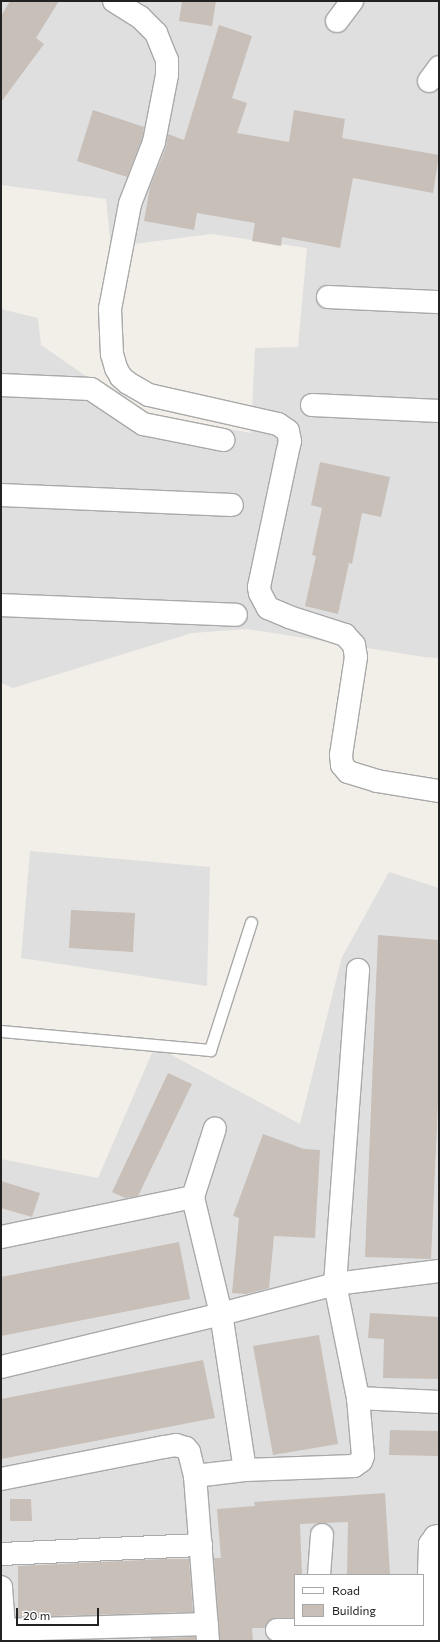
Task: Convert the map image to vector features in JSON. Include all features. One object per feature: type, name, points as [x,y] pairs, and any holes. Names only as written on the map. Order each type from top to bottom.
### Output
[{"type":"street","points":[[114,1],[140,17],[156,33],[167,60],[167,75],[154,142],[130,204],[110,309],[112,354],[116,368],[121,378],[149,395],[278,424],[288,430],[290,441],[259,587],[260,593],[268,608],[289,617],[345,635],[354,645],[356,657],[341,755],[342,765],[348,772],[377,781],[439,792]]},
{"type":"street","points":[[338,1],[337,21],[352,1]]},
{"type":"street","points":[[328,297],[439,302]]},
{"type":"street","points":[[1,385],[91,389],[143,424],[222,440]]},
{"type":"street","points":[[312,405],[439,411]]},
{"type":"street","points":[[1,495],[232,505]]},
{"type":"street","points":[[1,605],[236,615]]},
{"type":"street","points":[[196,1476],[245,1470],[349,1467],[358,1464],[363,1456],[358,1398],[334,1284],[358,970]]},
{"type":"street","points":[[215,1128],[193,1197],[221,1314],[245,1470]]},
{"type":"street","points":[[1,1237],[193,1197]]},
{"type":"street","points":[[1,1367],[221,1314],[334,1284],[439,1271]]},
{"type":"street","points":[[358,1398],[439,1402]]},
{"type":"street","points":[[1,1479],[176,1445],[186,1448],[189,1452],[196,1476],[207,1633],[4,1636],[1,1587]]},
{"type":"street","points":[[319,1574],[322,1535]]},
{"type":"street","points":[[277,1630],[316,1628],[433,1632],[430,1544],[435,1537],[439,1536]]},
{"type":"street","points":[[1,1554],[201,1545]]},
{"type":"lane","points":[[1,1031],[210,1050],[251,922]]},
{"type":"shaded area","points":[[1,1],[439,1],[439,658],[424,657],[247,629],[192,633],[13,688],[1,683],[1,309],[38,318],[41,345],[138,412],[251,433],[255,348],[298,347],[307,248],[211,234],[111,247],[106,199],[1,185]]},
{"type":"shaded area","points":[[30,851],[210,867],[207,986],[21,958]]},
{"type":"shaded area","points":[[389,872],[439,888],[439,1641],[1,1641],[1,1159],[98,1178],[155,1046],[300,1124],[342,957]]},
{"type":"building","points":[[10,1],[59,1],[36,38],[44,44],[1,102],[1,16]]},
{"type":"building","points":[[182,1],[216,1],[212,26],[179,21]]},
{"type":"building","points":[[219,25],[252,36],[232,98],[247,103],[237,133],[289,142],[294,110],[345,119],[342,138],[439,155],[433,193],[353,178],[340,248],[282,237],[281,246],[252,241],[255,223],[197,213],[194,230],[144,221],[150,187],[166,147],[168,134],[184,140]]},
{"type":"building","points":[[93,110],[144,127],[142,139],[127,177],[77,161]]},
{"type":"building","points":[[320,462],[390,477],[381,517],[362,513],[352,564],[349,563],[338,614],[305,606],[316,556],[312,555],[322,508],[311,505]]},
{"type":"building","points":[[71,910],[135,913],[133,952],[69,948]]},
{"type":"building","points":[[378,935],[439,940],[439,1080],[431,1259],[365,1257]]},
{"type":"building","points":[[168,1073],[192,1084],[138,1196],[125,1198],[112,1192]]},
{"type":"building","points":[[263,1134],[304,1149],[320,1150],[315,1238],[274,1236],[269,1288],[246,1294],[232,1293],[239,1218],[233,1216]]},
{"type":"building","points":[[1,1181],[40,1193],[32,1217],[1,1208]]},
{"type":"building","points":[[179,1242],[190,1299],[1,1336],[1,1277]]},
{"type":"building","points":[[370,1313],[439,1317],[439,1379],[383,1378],[384,1339],[368,1338]]},
{"type":"building","points":[[319,1335],[338,1444],[273,1455],[253,1346]]},
{"type":"building","points":[[203,1360],[215,1418],[1,1459],[1,1399]]},
{"type":"building","points":[[390,1430],[439,1431],[439,1456],[389,1455]]},
{"type":"building","points":[[385,1493],[390,1574],[347,1574],[348,1522],[300,1524],[302,1574],[294,1574],[294,1618],[271,1619],[265,1628],[252,1628],[253,1641],[220,1641],[214,1558],[221,1558],[217,1509],[255,1506],[254,1502]]},
{"type":"building","points":[[10,1499],[31,1499],[32,1521],[10,1521]]},
{"type":"building","points":[[189,1559],[193,1612],[18,1617],[18,1566]]},
{"type":"building","points":[[195,1637],[195,1641],[151,1641],[151,1638]]}]
